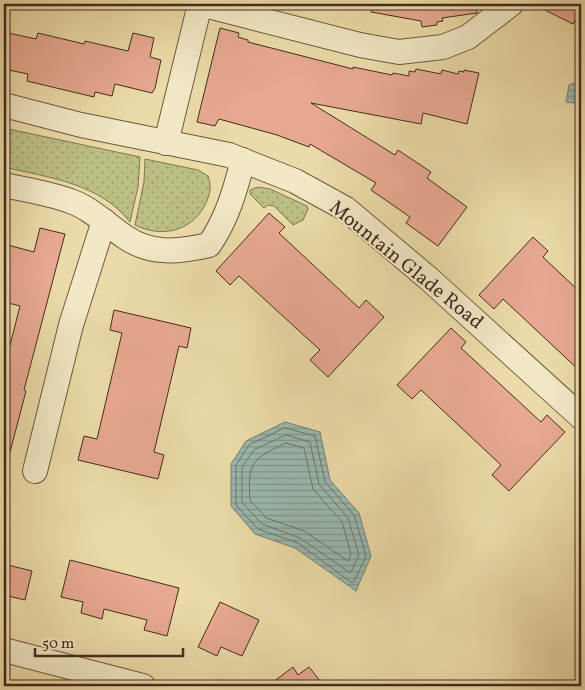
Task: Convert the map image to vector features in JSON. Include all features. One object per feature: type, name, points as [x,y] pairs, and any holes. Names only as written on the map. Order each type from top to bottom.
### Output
[{"type":"street","points":[[166,142],[200,4],[360,46],[399,52],[443,46],[468,37],[511,4]]},
{"type":"street","name":"Mountain Glade Road","points":[[4,105],[81,125],[229,155],[295,181],[346,209],[434,283],[581,416]]},
{"type":"street","points":[[4,185],[71,201],[104,221],[126,238],[152,250],[184,251],[209,245],[218,232],[230,206],[243,160]]},
{"type":"street","points":[[34,471],[71,325],[104,221]]},
{"type":"street","points":[[4,650],[143,686]]},
{"type":"green space","points":[[4,128],[140,157],[138,187],[130,222],[104,198],[89,190],[56,179],[4,167]]},
{"type":"green space","points":[[145,159],[198,170],[208,176],[210,190],[205,205],[199,214],[184,227],[165,232],[145,229],[135,225],[144,182]]},
{"type":"green space","points":[[258,187],[270,189],[307,206],[308,209],[303,220],[293,225],[274,206],[268,205],[264,208],[250,194],[250,190]]},
{"type":"water","points":[[581,81],[581,104],[566,102],[569,85]]},
{"type":"water","points":[[285,422],[320,432],[330,480],[359,513],[371,556],[356,591],[295,548],[255,534],[231,506],[231,464],[246,441]]},
{"type":"building","points":[[372,4],[476,4],[477,13],[442,18],[443,21],[437,22],[437,25],[422,27],[421,21],[371,12]]},
{"type":"building","points":[[533,4],[581,4],[581,9],[573,24]]},
{"type":"building","points":[[220,28],[239,33],[238,37],[248,40],[248,42],[353,69],[353,67],[392,75],[393,73],[409,76],[409,71],[415,72],[416,69],[441,74],[442,70],[458,74],[459,71],[464,72],[464,70],[479,73],[467,124],[423,113],[421,124],[311,103],[395,155],[398,150],[431,172],[427,178],[467,207],[438,246],[406,223],[410,217],[371,190],[376,183],[310,144],[309,147],[277,135],[219,119],[215,126],[197,122]]},
{"type":"building","points":[[4,32],[36,39],[38,33],[84,44],[85,41],[128,51],[133,33],[154,38],[150,57],[161,60],[155,88],[152,93],[115,84],[112,96],[95,92],[94,97],[27,81],[28,74],[4,69]]},
{"type":"building","points":[[269,213],[285,227],[279,233],[359,308],[366,300],[384,317],[328,377],[310,360],[320,350],[239,276],[230,285],[216,271]]},
{"type":"building","points":[[40,228],[65,234],[24,390],[26,391],[9,456],[4,455],[4,369],[20,306],[4,302],[4,244],[34,252]]},
{"type":"building","points":[[533,237],[548,251],[543,257],[581,293],[581,372],[503,299],[494,309],[479,295]]},
{"type":"building","points":[[114,310],[191,328],[187,348],[179,346],[154,452],[164,455],[158,479],[78,460],[84,436],[97,439],[122,333],[110,330]]},
{"type":"building","points":[[451,328],[466,342],[461,348],[541,422],[547,415],[565,432],[509,491],[492,475],[501,465],[421,390],[412,399],[397,385]]},
{"type":"building","points":[[70,560],[179,588],[167,636],[144,630],[147,620],[104,609],[102,619],[81,613],[83,602],[61,597]]},
{"type":"building","points":[[4,564],[32,571],[25,600],[4,595]]},
{"type":"building","points":[[220,602],[259,620],[242,656],[221,647],[217,656],[198,647]]},
{"type":"building","points":[[293,667],[298,675],[309,667],[324,686],[268,686]]}]
